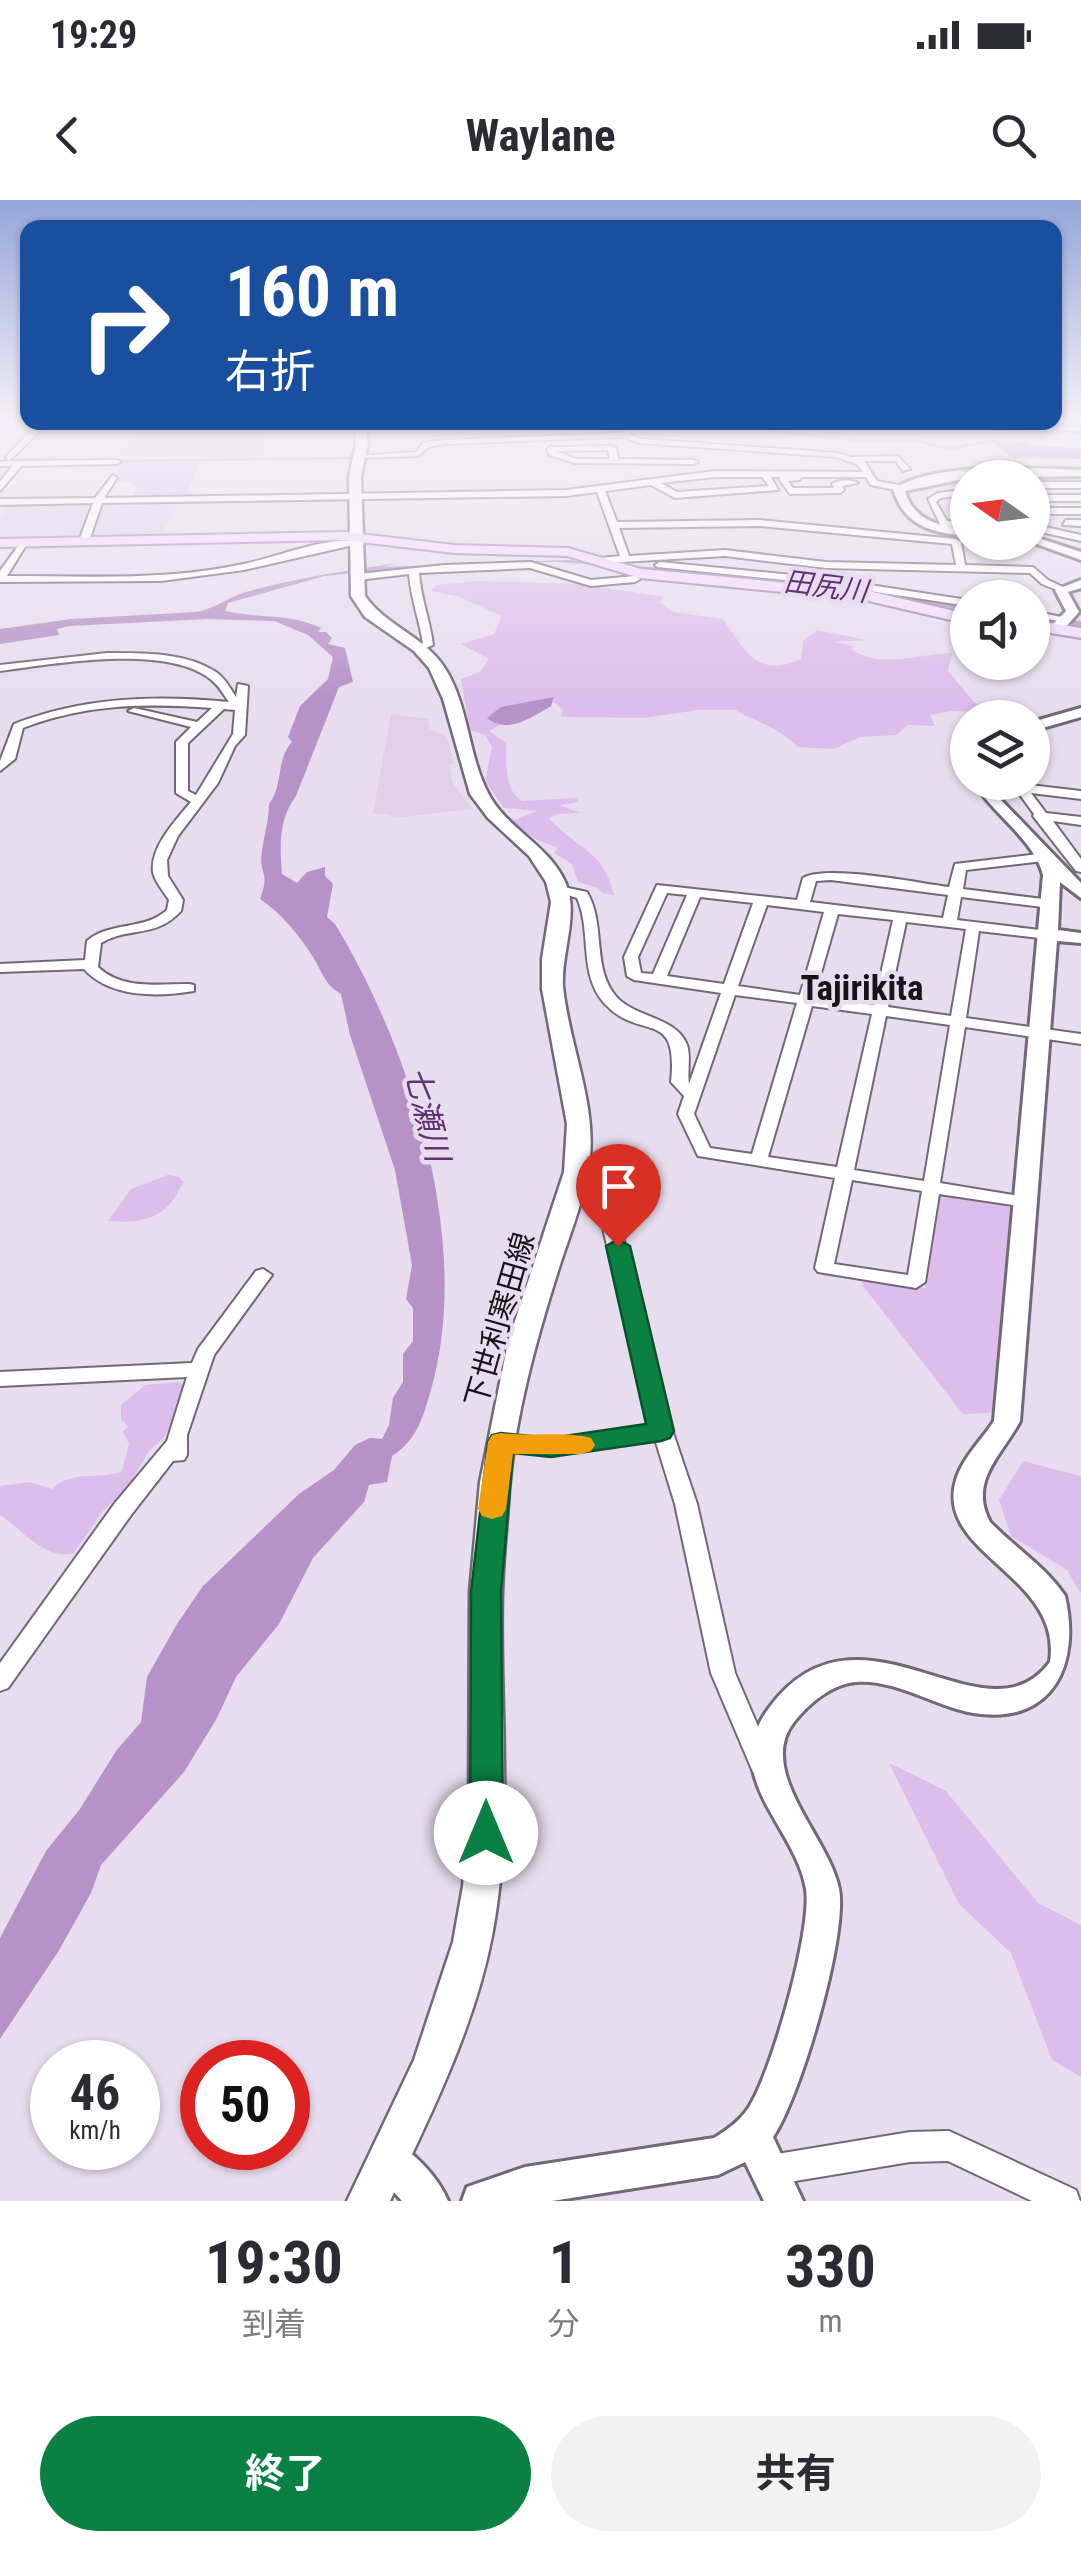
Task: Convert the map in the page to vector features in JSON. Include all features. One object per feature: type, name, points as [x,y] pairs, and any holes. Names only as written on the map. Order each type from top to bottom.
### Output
[{"type":"main road","points":[[356,513],[358,596],[367,610],[419,648],[438,670],[451,699],[480,794],[494,814],[536,852],[559,890]]},
{"type":"main road","points":[[0,543],[357,540],[454,549],[568,552],[656,575],[792,583],[890,596],[950,614]]},
{"type":"main road","points":[[1050,624],[1062,623],[1081,632]]},
{"type":"main road","name":"下世利寒田線","points":[[368,2201],[443,2038],[478,1915],[487,1809],[486,1592],[501,1442],[529,1316],[576,1172],[577,1104],[553,990],[552,959],[561,913],[559,890]]},
{"type":"street","points":[[84,541],[95,513]]},
{"type":"street","points":[[608,513],[614,562],[725,554],[897,567],[1032,570],[1045,582],[1062,589],[1081,584]]},
{"type":"street","points":[[910,513],[916,523],[950,531]]},
{"type":"street","points":[[1060,513],[1066,523]]},
{"type":"street","points":[[612,525],[760,523],[956,542],[961,568]]},
{"type":"street","points":[[1054,531],[1066,523],[1081,524]]},
{"type":"street","points":[[1050,530],[1081,538]]},
{"type":"street","points":[[0,579],[156,578],[240,568],[357,540]]},
{"type":"street","points":[[0,579],[23,542]]},
{"type":"street","points":[[1050,543],[1081,556]]},
{"type":"street","points":[[792,583],[793,561]]},
{"type":"street","points":[[358,572],[531,565],[594,583],[635,578]]},
{"type":"street","points":[[897,567],[899,582],[890,596],[950,601]]},
{"type":"street","points":[[414,571],[416,600],[424,615],[423,632],[428,645],[419,648]]},
{"type":"street","points":[[1050,619],[1062,623],[1073,612],[1062,589]]},
{"type":"street","points":[[0,668],[104,659],[170,661],[216,676],[240,707]]},
{"type":"street","points":[[189,988],[118,984],[98,977],[91,964],[97,937],[153,928],[174,911],[176,900],[160,869],[169,845],[196,800],[212,784],[228,744],[239,735],[242,686]]},
{"type":"street","points":[[102,704],[196,725]]},
{"type":"street","points":[[0,766],[9,759],[18,726],[74,705],[240,707]]},
{"type":"street","points":[[196,800],[183,795],[179,759],[182,742],[221,705]]},
{"type":"street","points":[[1050,721],[1081,712]]},
{"type":"street","points":[[1081,795],[1021,788],[1081,893]]},
{"type":"street","points":[[994,800],[1081,868]]},
{"type":"street","points":[[1039,816],[1081,820]]},
{"type":"street","points":[[949,924],[960,866],[1081,846]]},
{"type":"street","points":[[772,1782],[766,1754],[772,1728],[803,1692],[828,1676],[859,1669],[881,1670],[964,1698],[1010,1702],[1050,1684],[1064,1664],[1070,1640],[1055,1596],[982,1530],[967,1494],[973,1473],[1007,1421],[1054,850]]},
{"type":"street","points":[[802,906],[810,878],[820,877],[1051,904]]},
{"type":"street","points":[[1081,938],[662,888],[631,957],[634,976],[1081,1039]]},
{"type":"street","points":[[559,890],[582,894],[590,907],[595,926],[591,958],[610,1000],[678,1038],[684,1052],[680,1082],[686,1092],[693,1094]]},
{"type":"street","points":[[658,980],[695,892]]},
{"type":"street","points":[[761,901],[686,1114],[704,1152],[1026,1202]]},
{"type":"street","points":[[759,1160],[832,910]]},
{"type":"street","points":[[900,918],[824,1268],[916,1282],[973,927]]},
{"type":"street","points":[[0,968],[91,964]]},
{"type":"street","points":[[481,2201],[525,2186],[704,2160],[727,2152],[752,2133],[770,2106],[815,1958],[824,1908],[815,1866],[743,1725],[723,1673],[686,1504],[661,1431],[604,1194],[590,1176],[576,1172]]},
{"type":"street","points":[[0,1681],[123,1509],[177,1450],[198,1370],[219,1333],[262,1275]]},
{"type":"street","points":[[0,1378],[57,1379],[198,1370]]},
{"type":"street","points":[[501,1442],[551,1448],[661,1431]]},
{"type":"street","points":[[752,2133],[778,2186],[910,2147],[949,2146],[1065,2201]]},
{"type":"street","points":[[388,2158],[430,2201]]},
{"type":"shaded area","points":[[4,513],[173,513],[159,538],[0,542]]},
{"type":"shaded area","points":[[568,560],[789,579],[557,562],[500,563]]},
{"type":"shaded area","points":[[400,563],[381,567],[433,565],[325,576],[228,603],[225,611],[309,623],[332,638],[328,644],[345,648],[353,682],[339,687],[286,814],[281,843],[282,874],[297,883],[307,872],[325,867],[325,876],[333,884],[327,917],[335,924],[363,974],[410,1087],[439,1209],[444,1270],[442,1330],[432,1386],[414,1434],[392,1456],[387,1482],[369,1485],[364,1502],[313,1558],[279,1624],[236,1677],[217,1718],[184,1772],[101,1865],[91,1893],[58,1952],[0,2039],[0,1938],[46,1851],[141,1722],[147,1677],[203,1586],[299,1494],[334,1470],[355,1445],[370,1438],[382,1439],[389,1425],[393,1398],[403,1382],[403,1354],[413,1341],[413,1308],[406,1299],[412,1265],[395,1170],[350,1035],[341,994],[327,982],[290,925],[260,899],[269,804],[277,789],[283,757],[292,742],[288,737],[300,706],[328,679],[333,657],[308,635],[274,621],[207,619],[70,626],[57,629],[59,635],[0,644],[0,629],[71,619],[196,612],[246,592],[303,579]]},
{"type":"shaded area","points":[[479,581],[581,584],[665,597],[659,602],[673,612],[723,619],[746,651],[773,666],[801,659],[803,641],[817,630],[867,640],[835,642],[853,646],[852,650],[875,659],[950,653],[950,680],[956,680],[972,700],[950,700],[950,711],[930,715],[935,726],[908,725],[896,735],[860,737],[834,749],[798,747],[776,730],[735,710],[698,710],[644,718],[561,717],[563,710],[550,699],[489,731],[506,743],[509,782],[522,801],[576,798],[579,802],[560,805],[580,813],[549,818],[603,867],[614,895],[603,893],[578,882],[572,864],[554,853],[558,848],[533,838],[511,821],[538,811],[504,808],[485,781],[492,747],[485,735],[470,730],[461,679],[480,672],[489,659],[461,644],[494,634],[502,616],[457,596],[431,591],[436,585]]},
{"type":"shaded area","points":[[554,697],[551,706],[520,723],[503,725],[487,718],[501,707]]},
{"type":"shaded area","points":[[391,714],[428,719],[430,729],[447,737],[454,763],[449,765],[453,784],[472,809],[392,818],[390,814],[373,814]]},
{"type":"shaded area","points":[[168,1175],[183,1182],[162,1211],[144,1219],[108,1221],[131,1189]]},
{"type":"shaded area","points":[[939,1195],[1012,1207],[993,1413],[963,1414],[863,1286],[862,1279],[925,1288]]},
{"type":"shaded area","points":[[179,1382],[188,1389],[165,1436],[149,1451],[127,1488],[103,1511],[73,1554],[43,1548],[0,1515],[0,1486],[30,1482],[52,1489],[68,1479],[122,1471],[129,1444],[123,1432],[128,1426],[121,1420],[121,1405],[145,1385]]},
{"type":"shaded area","points":[[1023,1461],[1081,1476],[1081,1594],[1067,1570],[1011,1536],[999,1500]]},
{"type":"shaded area","points":[[889,1763],[946,1791],[1038,1903],[1081,1925],[1081,2077],[1052,2060],[1011,1953],[959,1904]]},
{"type":"waterway","name":"田尻川","points":[[910,596],[950,603]]},
{"type":"waterway","name":"田尻川","points":[[1050,620],[1081,626]]},
{"type":"slow traffic","points":[[492,1509],[501,1442],[551,1448],[582,1445]]},
{"type":"district","name":"Tajirikita","points":[[862,988]]},
{"type":"route","points":[[486,1833],[486,1592],[501,1442],[551,1448],[661,1431],[618,1246]]},
{"type":"water label","name":"七瀬川","points":[[427,1114]]}]
